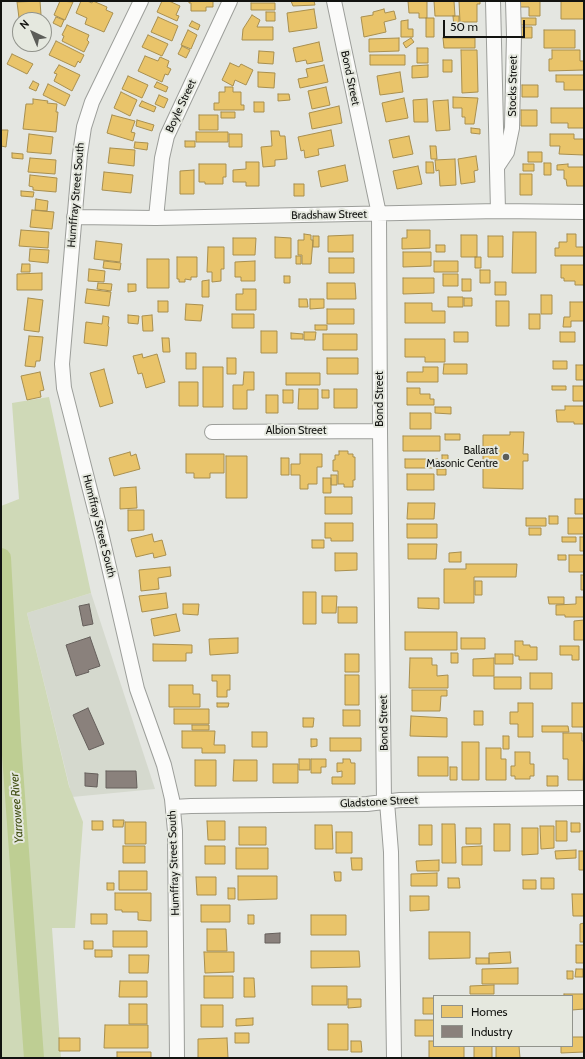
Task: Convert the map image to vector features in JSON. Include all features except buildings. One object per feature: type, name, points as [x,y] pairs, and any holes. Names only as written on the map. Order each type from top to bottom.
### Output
[{"type":"street","name":"Humffray Street South","points":[[141,1],[89,110],[82,137],[62,351],[64,388],[102,537],[137,689],[164,765],[173,807],[175,831],[177,1058]]},
{"type":"street","name":"Boyle Street","points":[[156,218],[162,158],[167,136],[230,1]]},
{"type":"street","name":"Bond Street","points":[[334,1],[379,214],[380,431],[386,802],[391,852],[394,1058]]},
{"type":"street","name":"Stocks Street","points":[[494,1],[498,211]]},
{"type":"street","name":"Stocks Street","points":[[497,167],[508,152],[512,128],[514,35],[513,1]]},
{"type":"street","name":"Bradshaw Street","points":[[74,217],[156,218],[498,211],[584,212]]},
{"type":"street","name":"Albion Street","points":[[212,432],[380,431]]},
{"type":"street","name":"Gladstone Street","points":[[173,807],[386,802],[400,800],[584,798]]},
{"type":"shaded area","points":[[91,593],[155,789],[72,797],[27,613]]},
{"type":"green space","points":[[49,397],[91,593],[27,613],[69,786],[83,822],[75,928],[52,928],[61,1058],[1,1058],[1,506],[19,499],[12,403]]},
{"type":"waterway","name":"Yarrowee River","points":[[1,558],[11,741],[34,1058]]},
{"type":"place","name":"Ballarat Masonic Centre","points":[[506,457]]}]
